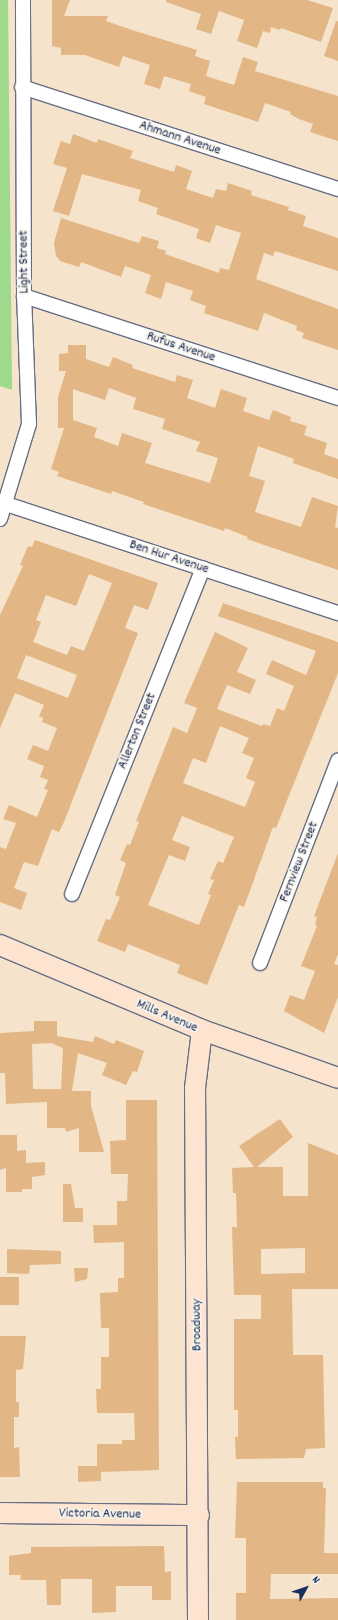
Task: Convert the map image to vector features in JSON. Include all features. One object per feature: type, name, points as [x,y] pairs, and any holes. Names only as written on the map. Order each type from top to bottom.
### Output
[{"type":"street","name":"Light Street","points":[[0,519],[3,503],[29,424],[24,296],[22,87],[24,0]]},
{"type":"street","name":"Ahmann Avenue","points":[[22,87],[338,189]]},
{"type":"street","name":"Rufus Avenue","points":[[24,296],[338,398]]},
{"type":"street","name":"Ben Hur Avenue","points":[[3,503],[338,613]]},
{"type":"street","name":"Allerton Street","points":[[72,894],[202,568]]},
{"type":"street","name":"Fernview Street","points":[[260,963],[338,761]]},
{"type":"street","name":"Mills Avenue","points":[[0,945],[202,1030],[338,1078]]},
{"type":"street","name":"Broadway","points":[[198,1620],[199,1516],[195,1088],[202,1030]]},
{"type":"street","name":"Victoria Avenue","points":[[0,1513],[199,1516]]},
{"type":"green space","points":[[0,0],[8,0],[12,390],[0,386]]},
{"type":"building","points":[[52,0],[70,0],[64,16],[108,16],[106,21],[197,50],[195,56],[210,61],[206,76],[234,85],[243,57],[258,62],[255,71],[338,96],[338,141],[310,132],[313,124],[299,119],[290,114],[291,112],[265,103],[258,122],[204,104],[206,97],[189,91],[191,84],[164,76],[160,89],[144,84],[150,65],[123,56],[119,67],[85,55],[61,55],[61,48],[52,46]]},
{"type":"building","points":[[166,0],[307,0],[333,8],[321,42],[281,28],[280,30],[271,27],[270,33],[263,31],[257,48],[237,41],[244,20],[219,11],[211,34],[196,29],[201,14],[166,2]]},
{"type":"building","points":[[336,21],[338,21],[338,61],[324,56]]},
{"type":"building","points":[[73,134],[97,143],[98,139],[133,151],[130,158],[174,172],[176,165],[192,171],[186,189],[213,198],[216,189],[226,191],[228,183],[252,191],[251,195],[289,207],[288,210],[306,216],[303,226],[338,238],[338,271],[275,251],[273,256],[264,253],[256,279],[338,309],[338,350],[302,338],[304,333],[296,330],[297,326],[264,313],[258,331],[204,313],[206,306],[190,300],[193,291],[166,282],[161,299],[145,293],[151,275],[125,266],[121,277],[81,262],[79,267],[60,261],[56,256],[54,243],[61,218],[139,243],[142,236],[159,241],[157,248],[166,251],[165,254],[219,273],[220,268],[229,270],[241,233],[216,225],[210,243],[196,238],[199,229],[156,214],[158,208],[138,201],[141,190],[82,174],[69,216],[53,211],[67,168],[53,164],[61,141],[70,144]]},
{"type":"building","points":[[68,345],[86,345],[86,359],[109,367],[113,357],[133,365],[132,368],[175,382],[177,375],[193,380],[187,398],[215,408],[221,389],[247,398],[243,411],[269,420],[273,410],[291,417],[290,421],[307,426],[304,435],[327,443],[324,454],[338,459],[338,479],[293,463],[294,459],[258,446],[249,476],[265,481],[255,512],[301,527],[312,497],[338,506],[335,527],[338,528],[338,570],[247,539],[248,537],[225,528],[224,531],[143,504],[144,502],[112,491],[111,494],[57,476],[59,472],[51,469],[64,428],[58,428],[58,397],[66,371],[59,371],[59,354],[68,353]],"holes":[[[109,388],[136,398],[133,409],[165,419],[162,429],[200,442],[196,451],[218,458],[210,483],[145,463],[152,443],[122,433],[118,446],[94,437],[97,428],[73,420],[73,389],[105,400]]]},
{"type":"building","points":[[35,540],[158,583],[148,610],[134,605],[125,628],[138,633],[64,822],[59,832],[52,829],[38,866],[24,862],[14,888],[27,893],[21,910],[0,902],[0,847],[6,849],[16,823],[3,819],[9,805],[37,817],[48,790],[44,789],[48,780],[40,777],[44,766],[27,759],[33,745],[48,751],[57,728],[42,722],[43,718],[39,716],[44,705],[15,693],[0,728],[0,615],[23,566],[20,565],[28,546],[32,547]],"holes":[[[89,574],[112,583],[84,651],[71,646],[67,655],[33,642],[41,622],[36,620],[46,595],[76,606]],[[26,655],[77,675],[68,698],[17,678]]]},
{"type":"building","points":[[223,603],[338,642],[338,673],[276,828],[273,827],[244,907],[239,905],[207,985],[177,973],[180,965],[128,944],[125,952],[97,941],[106,919],[110,920],[120,897],[115,895],[126,863],[120,860],[127,844],[130,845],[139,822],[136,821],[173,727],[187,733],[197,708],[184,703],[215,632],[248,648],[237,672],[256,680],[250,694],[227,685],[217,709],[262,726],[263,724],[270,726],[277,708],[284,711],[294,686],[266,674],[272,660],[306,675],[316,651],[218,616]],"holes":[[[220,726],[249,738],[242,753],[254,758],[246,778],[255,782],[245,807],[183,783],[193,758],[206,763]],[[182,816],[234,837],[223,863],[218,861],[210,879],[214,880],[208,894],[211,895],[199,925],[148,905],[169,855],[185,861],[190,847],[172,840]]]},
{"type":"building","points":[[338,853],[338,954],[334,964],[338,965],[338,997],[324,1033],[284,1011],[290,995],[304,1000],[315,971],[301,966],[317,926],[315,925],[317,917],[314,916]]},
{"type":"building","points":[[34,1021],[57,1021],[57,1036],[93,1042],[95,1036],[114,1044],[116,1040],[144,1051],[137,1072],[133,1071],[126,1085],[102,1075],[107,1063],[78,1053],[72,1091],[91,1091],[91,1106],[104,1152],[79,1152],[79,1128],[66,1132],[65,1128],[47,1128],[47,1102],[6,1104],[5,1073],[0,1073],[0,1033],[34,1031]],"holes":[[[51,1043],[63,1048],[61,1089],[33,1089],[32,1044]]]},
{"type":"building","points":[[126,1100],[157,1100],[159,1470],[101,1472],[101,1481],[78,1482],[78,1466],[97,1466],[97,1444],[122,1444],[122,1440],[135,1440],[134,1413],[97,1413],[96,1389],[101,1389],[101,1357],[109,1357],[109,1328],[101,1328],[100,1293],[118,1292],[118,1278],[124,1278],[124,1242],[94,1243],[93,1225],[117,1225],[117,1201],[127,1201],[128,1174],[111,1174],[110,1141],[126,1140]]},
{"type":"building","points":[[280,1119],[293,1137],[257,1167],[283,1167],[283,1196],[308,1196],[308,1143],[338,1155],[338,1289],[292,1289],[293,1355],[323,1355],[325,1448],[306,1449],[304,1458],[236,1459],[235,1437],[238,1437],[238,1410],[234,1410],[234,1319],[261,1319],[261,1295],[234,1295],[232,1227],[237,1227],[236,1193],[233,1193],[232,1168],[254,1167],[239,1146]],"holes":[[[305,1248],[305,1273],[261,1274],[261,1249]]]},
{"type":"building","points":[[0,1135],[17,1135],[17,1151],[26,1150],[26,1163],[45,1162],[45,1175],[32,1177],[32,1189],[22,1189],[22,1192],[6,1192],[6,1168],[0,1170]]},
{"type":"building","points":[[63,1184],[71,1184],[75,1208],[83,1208],[83,1222],[63,1222]]},
{"type":"building","points":[[7,1249],[61,1251],[61,1264],[30,1265],[29,1274],[7,1273]]},
{"type":"building","points":[[74,1268],[88,1268],[87,1279],[75,1282]]},
{"type":"building","points":[[0,1277],[19,1277],[19,1305],[0,1305]]},
{"type":"building","points":[[0,1336],[26,1336],[23,1369],[16,1370],[16,1402],[19,1402],[19,1417],[14,1417],[14,1448],[19,1447],[20,1477],[0,1477]]},
{"type":"building","points":[[237,1482],[323,1482],[323,1488],[326,1488],[324,1553],[338,1553],[338,1574],[271,1574],[270,1599],[338,1598],[338,1620],[236,1620],[236,1593],[246,1593],[246,1538],[235,1538]]},
{"type":"building","points":[[164,1546],[165,1572],[171,1571],[171,1600],[152,1600],[152,1586],[116,1586],[116,1612],[92,1613],[92,1579],[61,1579],[61,1605],[47,1605],[46,1580],[20,1580],[21,1575],[9,1575],[9,1556],[31,1553],[31,1547]]}]
